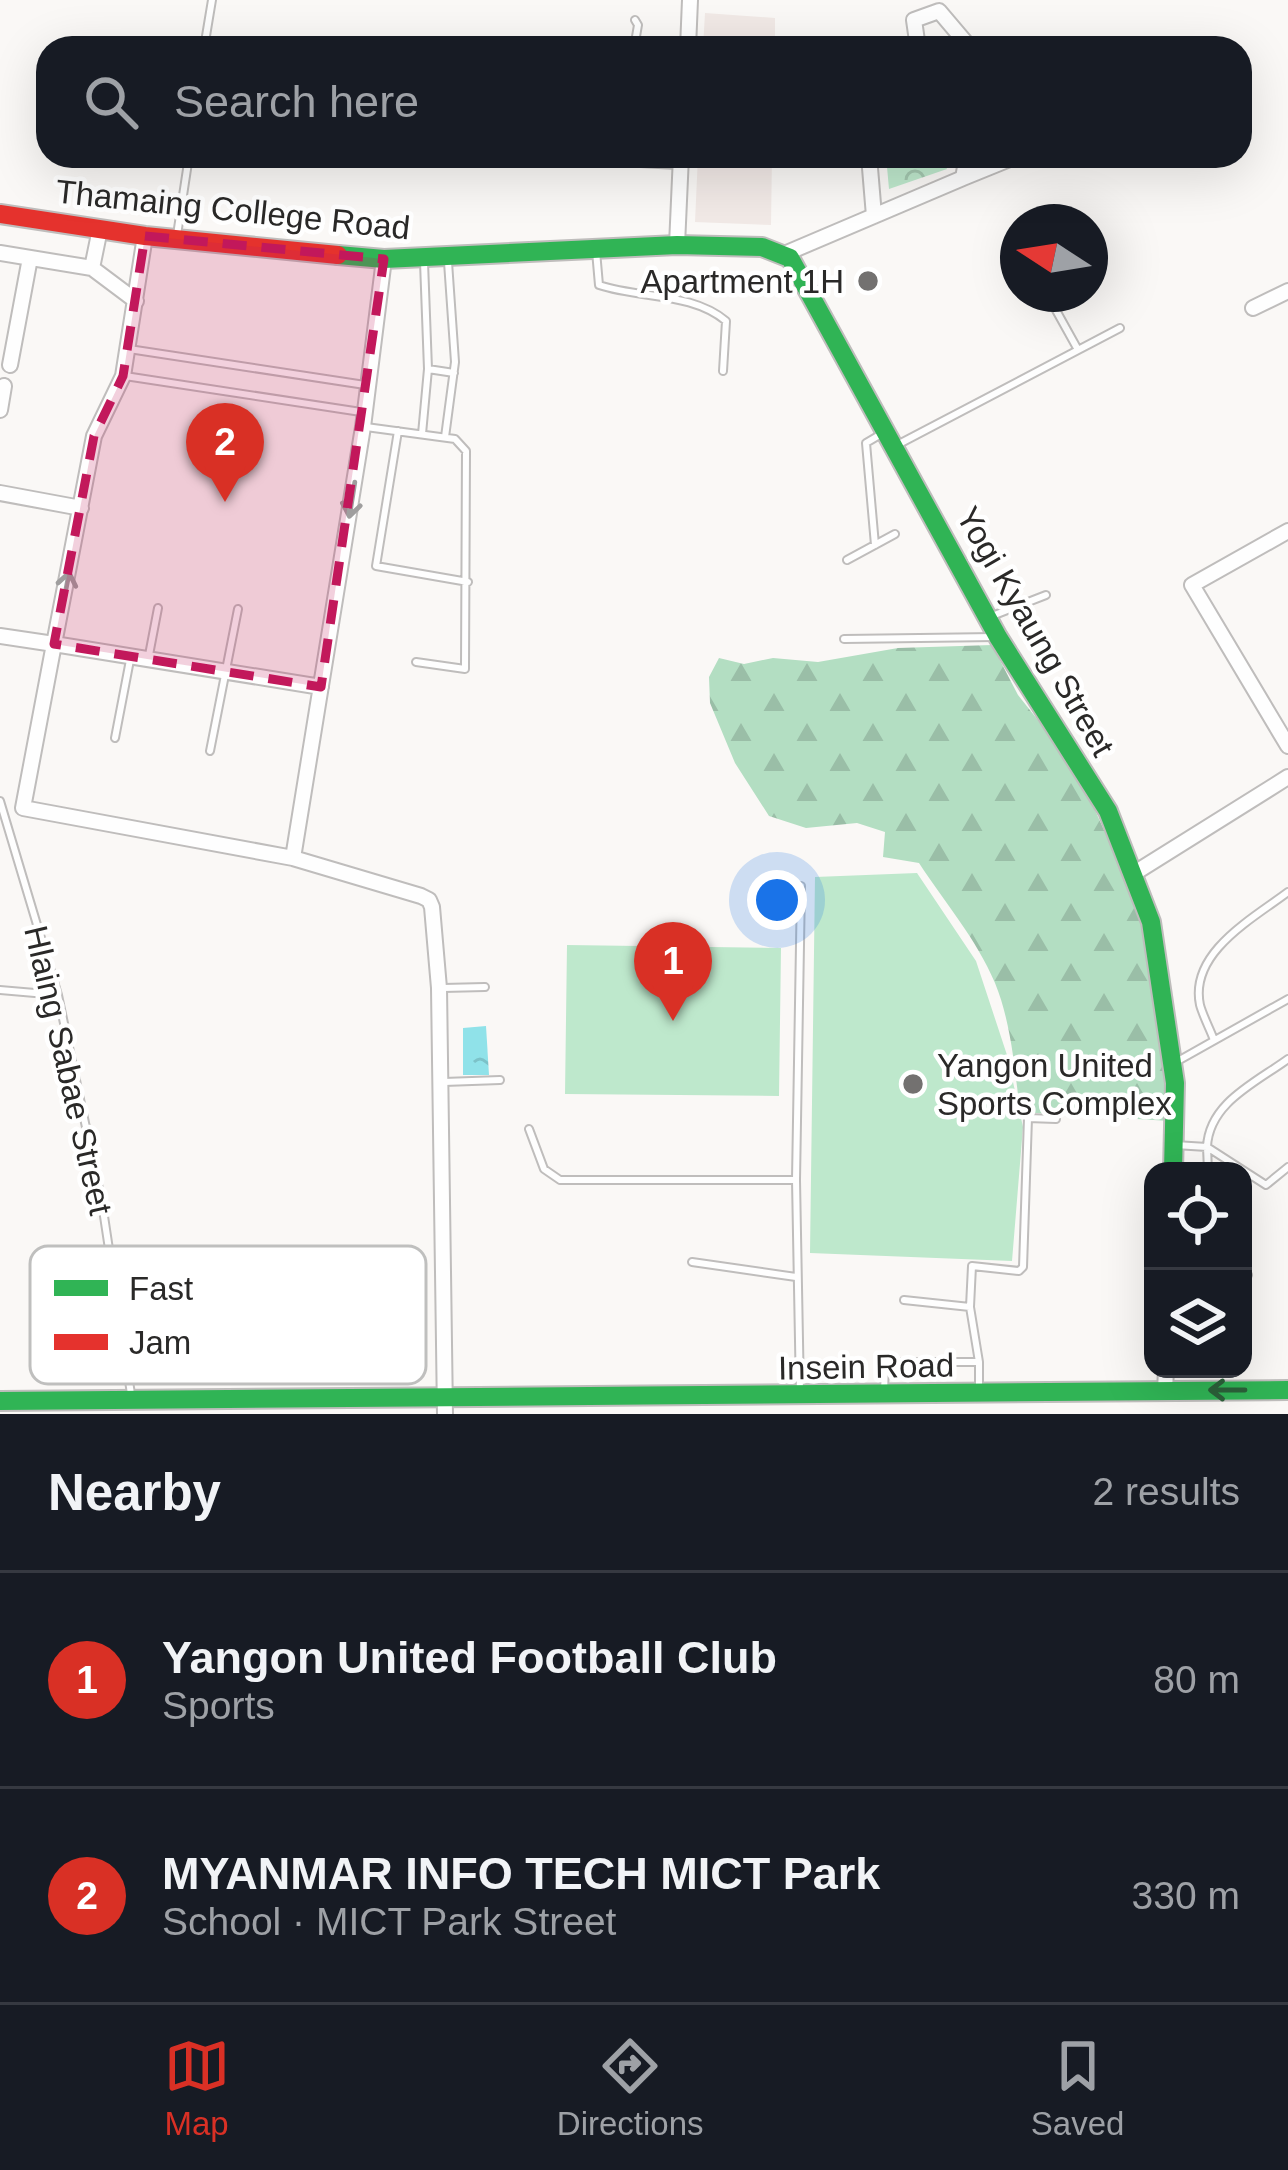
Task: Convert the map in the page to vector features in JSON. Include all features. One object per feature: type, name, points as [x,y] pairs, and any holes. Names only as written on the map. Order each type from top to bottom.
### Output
[{"type":"street","points":[[688,36],[690,0]]},
{"type":"street","points":[[916,36],[914,20],[939,10],[960,36]]},
{"type":"street","points":[[681,168],[676,245],[762,247],[782,255],[988,168]]},
{"type":"street","points":[[870,168],[874,216]]},
{"type":"street","points":[[963,178],[965,168]]},
{"type":"street","name":"Thamaing College Road","points":[[0,214],[145,236],[384,259],[676,245]]},
{"type":"street","points":[[92,268],[100,229]]},
{"type":"street","points":[[145,236],[124,376],[94,436],[23,808],[293,858],[429,900],[440,988],[445,1405]]},
{"type":"street","points":[[0,253],[92,268],[136,301]]},
{"type":"street","name":"Yogi Kyaung Street","points":[[782,255],[790,258],[801,276],[998,637],[1108,811],[1150,922],[1173,1064],[1173,1162]]},
{"type":"street","points":[[10,365],[30,258]]},
{"type":"street","points":[[293,858],[364,419],[384,259]]},
{"type":"street","points":[[1253,308],[1288,291]]},
{"type":"street","points":[[0,410],[4,386]]},
{"type":"street","points":[[0,493],[81,508]]},
{"type":"street","points":[[1288,531],[1192,585],[1288,746]]},
{"type":"street","points":[[0,636],[321,686]]},
{"type":"street","points":[[1133,874],[1288,777]]},
{"type":"street","points":[[1164,1414],[1166,1378]]},
{"type":"street","name":"Insein Road","points":[[0,1400],[132,1406],[847,1406],[885,1397],[970,1401],[1165,1390],[1288,1390]]},
{"type":"street","points":[[0,1400],[0,1414]]},
{"type":"lane","points":[[206,36],[212,0]]},
{"type":"lane","points":[[635,20],[636,36]]},
{"type":"lane","points":[[177,238],[187,168]]},
{"type":"lane","points":[[596,250],[599,285],[626,294],[706,305],[726,321],[724,370]]},
{"type":"lane","points":[[422,434],[428,369],[424,258]]},
{"type":"lane","points":[[445,437],[454,374],[448,258]]},
{"type":"lane","points":[[1057,312],[1078,350]]},
{"type":"lane","points":[[875,545],[866,443],[891,438],[1120,328]]},
{"type":"lane","points":[[128,350],[368,386]]},
{"type":"lane","points":[[428,369],[454,374]]},
{"type":"lane","points":[[124,376],[455,439],[466,451],[466,669],[416,662]]},
{"type":"lane","points":[[398,430],[376,566],[468,582]]},
{"type":"lane","points":[[847,560],[896,534]]},
{"type":"lane","points":[[989,618],[1046,596]]},
{"type":"lane","points":[[148,659],[158,608]]},
{"type":"lane","points":[[210,751],[238,609]]},
{"type":"lane","points":[[844,639],[998,637]]},
{"type":"lane","points":[[115,739],[131,656]]},
{"type":"lane","name":"Hlaing Sabae Street","points":[[0,801],[58,995],[108,1246]]},
{"type":"lane","points":[[793,1403],[801,886]]},
{"type":"lane","points":[[1214,1040],[1200,1004],[1200,974],[1207,957],[1288,892]]},
{"type":"lane","points":[[440,988],[485,987]]},
{"type":"lane","points":[[0,990],[58,995]]},
{"type":"lane","points":[[1173,1064],[1288,999]]},
{"type":"lane","points":[[1208,1162],[1208,1132],[1216,1112],[1288,1059]]},
{"type":"lane","points":[[441,1082],[500,1080]]},
{"type":"lane","points":[[970,1401],[979,1363],[970,1307],[972,1266],[1018,1271],[1023,1267],[1028,1118],[1056,1119]]},
{"type":"lane","points":[[529,1130],[544,1169],[560,1180],[796,1180]]},
{"type":"lane","points":[[1173,1145],[1207,1148],[1266,1185],[1288,1167]]},
{"type":"lane","points":[[692,1262],[797,1277]]},
{"type":"lane","points":[[904,1300],[970,1307]]},
{"type":"lane","points":[[885,1397],[885,1362],[979,1363]]},
{"type":"highlighted area","points":[[145,236],[384,259],[321,687],[54,644],[94,436],[123,376]]},
{"type":"shaded area","points":[[705,13],[775,18],[775,36],[704,36]]},
{"type":"shaded area","points":[[697,168],[772,168],[771,225],[695,222]]},
{"type":"green space","points":[[887,168],[947,169],[889,189]]},
{"type":"green space","points":[[992,645],[1018,695],[1076,768],[1145,921],[1163,1027],[1170,1121],[1020,1112],[1009,1030],[995,983],[919,863],[883,857],[885,832],[857,823],[806,828],[769,816],[735,763],[710,703],[709,677],[719,658],[744,664],[773,658],[818,662],[898,648]]},
{"type":"green space","name":"Yangon United Sports Complex","points":[[917,873],[976,961],[1007,1055],[1023,1127],[1012,1261],[810,1253],[815,877]]},
{"type":"green space","points":[[567,945],[781,948],[779,1096],[565,1094]]},
{"type":"water","points":[[486,1026],[489,1075],[463,1075],[463,1028]]},
{"type":"traffic: fast","points":[[338,255],[384,259],[677,245],[762,247],[790,258],[998,637],[1108,811],[1151,922],[1175,1083],[1173,1162]]},
{"type":"traffic: fast","points":[[0,1401],[1288,1390]]},
{"type":"traffic: jam","points":[[0,214],[145,236],[338,255]]},
{"type":"place","name":"Apartment 1H","points":[[868,281]]},
{"type":"place","name":"MYANMAR INFO TECH MICT Park","points":[[225,502]]},
{"type":"place","name":"Yangon United Football Club","points":[[673,1021]]},
{"type":"place","name":"Yangon United Sports Complex","points":[[913,1084]]}]
